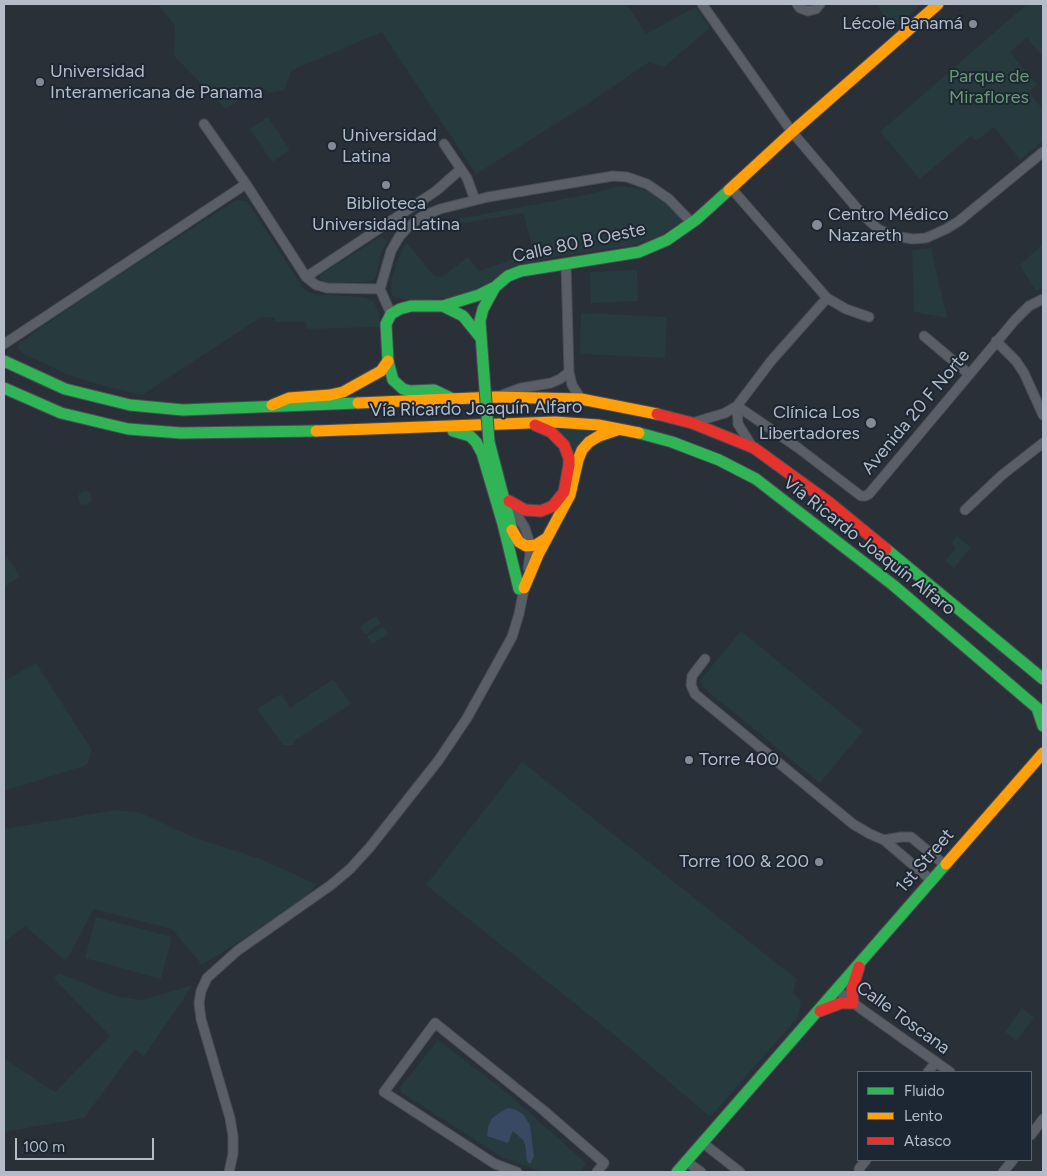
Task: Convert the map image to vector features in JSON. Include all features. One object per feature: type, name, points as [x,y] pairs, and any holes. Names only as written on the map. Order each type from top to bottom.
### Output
[{"type":"main road","name":"Calle 80 B Oeste","points":[[501,484],[489,442],[480,336],[480,321],[483,309],[495,287],[508,276],[521,271],[639,252],[667,240],[692,223],[938,4]]},
{"type":"main road","points":[[456,400],[434,390],[403,390],[393,380],[388,361],[386,324],[391,314],[400,309],[411,306],[443,306],[478,296],[495,287]]},
{"type":"main road","points":[[443,306],[463,316],[480,336]]},
{"type":"main road","name":"Vía Ricardo Joaquín Alfaro","points":[[4,361],[65,390],[130,405],[183,410],[496,397],[581,399],[638,409],[692,423],[754,448],[830,503],[1043,679]]},
{"type":"main road","points":[[268,406],[289,398],[330,395],[343,392],[374,376],[381,371],[388,361]]},
{"type":"main road","name":"Vía Ricardo Joaquín Alfaro","points":[[4,388],[61,413],[128,429],[181,434],[576,422],[625,430],[688,448],[719,460],[756,479],[893,585],[1040,710]]},
{"type":"main road","points":[[501,484],[509,500],[525,510],[547,509],[553,506],[561,497],[568,480],[569,458],[564,445],[551,432],[533,424]]},
{"type":"main road","points":[[423,428],[463,433],[474,439],[479,447],[500,510],[521,588]]},
{"type":"main road","points":[[521,588],[570,495],[582,450],[589,442],[599,436],[608,432],[625,430]]},
{"type":"main road","points":[[501,484],[512,530],[519,542],[530,546],[539,544],[548,537]]},
{"type":"main road","points":[[1040,710],[1043,726]]},
{"type":"main road","name":"1st Street","points":[[677,1172],[1042,754],[1043,743]]},
{"type":"main road","points":[[816,1013],[840,1003],[853,1003],[852,989],[860,962]]},
{"type":"street","points":[[702,4],[792,132],[861,213],[878,229],[894,236],[913,239],[926,238],[946,229],[959,221],[1043,152]]},
{"type":"street","points":[[797,4],[800,8],[808,11],[816,9],[820,4]]},
{"type":"street","points":[[204,124],[246,184],[306,277],[316,285],[327,288],[380,289]]},
{"type":"street","points":[[444,144],[471,186],[475,200]]},
{"type":"street","points":[[306,277],[436,191],[461,169]]},
{"type":"street","points":[[391,314],[380,289],[391,251],[407,228],[421,217],[440,209],[475,200],[601,177],[627,177],[647,184],[669,199],[692,223]]},
{"type":"street","points":[[4,344],[246,184]]},
{"type":"street","points":[[731,188],[827,298],[846,309],[869,317]]},
{"type":"street","points":[[414,205],[421,217]]},
{"type":"street","points":[[566,265],[569,372],[572,385],[581,399]]},
{"type":"street","points":[[692,423],[725,413],[737,406],[771,361],[827,298]]},
{"type":"street","name":"Avenida 20 F Norte","points":[[737,406],[797,447],[860,496],[865,496],[996,341],[1029,306],[1043,299]]},
{"type":"street","points":[[924,336],[969,374]]},
{"type":"street","points":[[996,341],[1016,361],[1024,373],[1043,415]]},
{"type":"street","points":[[496,397],[521,388],[551,383],[569,372]]},
{"type":"street","points":[[737,406],[738,424],[754,448]]},
{"type":"street","points":[[965,510],[1002,475],[1043,443]]},
{"type":"street","points":[[509,500],[525,528],[530,546],[529,564],[521,588]]},
{"type":"street","points":[[229,1172],[233,1154],[233,1136],[230,1118],[201,1019],[199,1003],[201,991],[207,978],[238,951],[331,885],[350,869],[370,847],[438,761],[467,718],[512,637],[519,614],[521,588],[512,530]]},
{"type":"street","points":[[704,659],[692,676],[691,685],[695,694],[853,824],[884,840],[931,880]]},
{"type":"street","points":[[884,840],[901,836],[912,837],[945,865]]},
{"type":"street","name":"Calle Toscana","points":[[837,990],[949,1071]]},
{"type":"street","points":[[517,1172],[495,1164],[384,1092],[435,1023],[604,1162],[597,1172]]},
{"type":"street","points":[[929,1071],[936,1062]]},
{"type":"street","points":[[1032,1132],[1043,1119]]},
{"type":"street","points":[[703,1143],[740,1172]]},
{"type":"street","points":[[859,1169],[865,1161]]},
{"type":"street","points":[[1003,1172],[1011,1161]]},
{"type":"street","points":[[687,1162],[701,1172]]},
{"type":"green space","points":[[158,4],[627,4],[646,34],[695,7],[710,28],[664,67],[649,62],[589,103],[476,174],[382,32],[292,70],[284,90],[269,93],[260,86],[226,109],[174,56],[175,26]]},
{"type":"green space","points":[[876,4],[922,4],[893,29]]},
{"type":"green space","name":"Parque de Miraflores","points":[[1027,4],[1043,4],[1043,57],[1027,38],[1010,52],[1037,85],[1029,92],[1043,110],[1043,141],[1020,160],[994,127],[976,141],[971,136],[920,179],[880,132]]},
{"type":"green space","points":[[268,117],[290,150],[272,162],[250,129]]},
{"type":"green space","points":[[620,186],[641,189],[663,198],[686,219],[658,237],[631,246],[559,256],[529,263],[504,272],[484,287],[459,297],[405,300],[393,296],[391,290],[392,278],[406,242],[434,276],[442,277],[468,257],[479,271],[534,252],[523,213],[451,225],[448,221],[595,193]]},
{"type":"green space","points":[[236,200],[247,201],[304,290],[315,294],[363,297],[373,301],[380,315],[379,327],[307,329],[306,322],[275,322],[275,317],[261,317],[142,395],[69,375],[26,355],[18,349],[19,343],[93,292]]},
{"type":"green space","points":[[382,236],[387,242],[381,253],[376,276],[373,280],[366,282],[324,283],[320,279],[320,275]]},
{"type":"green space","points":[[1043,244],[1043,288],[1036,291],[1020,265]]},
{"type":"green space","points":[[931,248],[947,318],[914,312],[912,250]]},
{"type":"green space","points":[[637,270],[638,301],[591,303],[590,272]]},
{"type":"green space","points":[[581,313],[667,317],[665,358],[580,354]]},
{"type":"green space","points":[[554,428],[601,430],[576,458],[569,441]]},
{"type":"green space","points":[[82,491],[88,491],[92,498],[88,505],[82,505],[78,501],[78,495]]},
{"type":"green space","points":[[957,536],[971,547],[954,568],[945,561],[956,548],[951,544]]},
{"type":"green space","points":[[4,552],[20,576],[4,587]]},
{"type":"green space","points":[[376,616],[381,624],[371,629],[365,635],[360,627]]},
{"type":"green space","points":[[383,626],[388,634],[372,644],[367,636]]},
{"type":"green space","points":[[741,631],[863,731],[820,783],[704,688],[701,682],[702,678]]},
{"type":"green space","points":[[36,663],[92,750],[87,765],[4,791],[4,681]]},
{"type":"green space","points":[[333,679],[351,704],[294,741],[293,745],[283,745],[257,709],[281,694],[290,708]]},
{"type":"green space","points":[[522,762],[798,980],[795,983],[793,993],[801,1001],[798,1017],[710,1117],[618,1038],[426,885]]},
{"type":"green space","points":[[116,810],[141,813],[193,837],[263,860],[316,884],[306,899],[202,965],[172,929],[94,909],[66,961],[25,926],[4,942],[4,829]]},
{"type":"green space","points":[[96,917],[172,937],[161,979],[85,958]]},
{"type":"green space","points":[[58,973],[115,996],[142,1000],[193,985],[144,1056],[135,1049],[84,1118],[4,1132],[4,1058],[55,1092],[110,1036],[54,979]]},
{"type":"green space","points":[[1022,1008],[1034,1017],[1017,1041],[1005,1032]]},
{"type":"green space","points":[[438,1040],[507,1093],[586,1163],[580,1172],[542,1172],[502,1157],[402,1093],[401,1086]]},
{"type":"water","points":[[507,1108],[514,1109],[523,1114],[530,1125],[534,1157],[530,1164],[527,1161],[523,1140],[513,1131],[508,1143],[487,1136],[492,1118]]},
{"type":"traffic: fast","points":[[483,362],[480,321],[483,309],[495,287],[508,276],[521,271],[639,252],[667,240],[697,219],[729,190]]},
{"type":"traffic: fast","points":[[453,399],[434,390],[410,391],[403,389],[393,380],[388,361],[386,324],[391,314],[400,309],[411,306],[443,306],[479,295],[493,288]]},
{"type":"traffic: fast","points":[[443,306],[463,316],[480,337]]},
{"type":"traffic: fast","points":[[4,361],[65,389],[130,405],[183,410],[358,403]]},
{"type":"traffic: fast","points":[[483,362],[489,442]]},
{"type":"traffic: fast","points":[[4,388],[61,413],[128,429],[181,433],[316,431]]},
{"type":"traffic: fast","points":[[453,431],[470,436],[482,453],[503,524],[519,589]]},
{"type":"traffic: fast","points":[[639,433],[672,442],[719,460],[756,479],[893,585],[1043,713]]},
{"type":"traffic: fast","points":[[489,442],[512,530]]},
{"type":"traffic: fast","points":[[886,549],[1043,679]]},
{"type":"traffic: fast","points":[[1037,708],[1043,726]]},
{"type":"traffic: fast","points":[[677,1172],[946,864]]},
{"type":"traffic: slow","points":[[729,190],[938,4]]},
{"type":"traffic: slow","points":[[272,405],[289,398],[330,395],[343,392],[381,371],[388,361]]},
{"type":"traffic: slow","points":[[358,403],[496,397],[581,399],[657,414]]},
{"type":"traffic: slow","points":[[316,431],[555,422],[598,425],[639,433]]},
{"type":"traffic: slow","points":[[524,588],[538,555],[570,495],[582,450],[589,442],[599,436],[617,430]]},
{"type":"traffic: slow","points":[[512,530],[519,542],[526,546],[536,545],[547,538]]},
{"type":"traffic: slow","points":[[946,864],[1043,753]]},
{"type":"traffic: jam","points":[[657,414],[692,423],[754,448],[830,503],[886,549]]},
{"type":"traffic: jam","points":[[509,501],[525,510],[541,511],[553,506],[564,492],[569,465],[569,458],[564,445],[551,432],[535,425]]},
{"type":"traffic: jam","points":[[820,1011],[841,1003],[853,1003],[852,989],[859,967]]},
{"type":"place","name":"Lécole Panamá","points":[[973,24]]},
{"type":"place","name":"Universidad Interamericana de Panama","points":[[40,82]]},
{"type":"place","name":"Universidad Latina","points":[[332,146]]},
{"type":"place","name":"Biblioteca Universidad Latina","points":[[386,185]]},
{"type":"place","name":"Centro Médico Nazareth","points":[[817,225]]},
{"type":"place","name":"Clínica Los Libertadores","points":[[871,423]]},
{"type":"place","name":"Torre 400","points":[[689,760]]},
{"type":"place","name":"Torre 100 & 200","points":[[819,862]]}]
